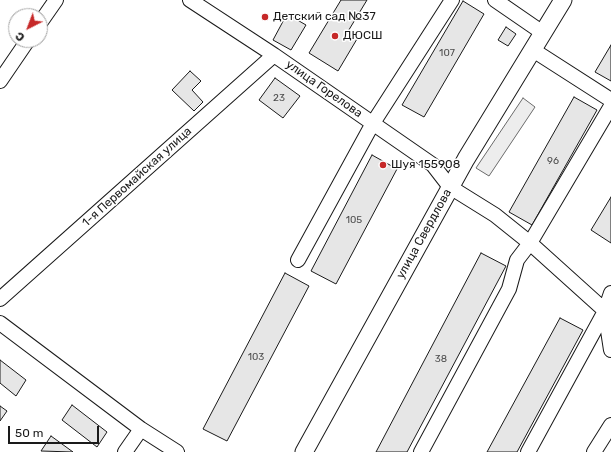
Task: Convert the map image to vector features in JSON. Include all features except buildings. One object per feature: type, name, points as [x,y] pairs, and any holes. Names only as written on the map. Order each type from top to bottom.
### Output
[{"type":"main road","name":"улица Свердлова","points":[[304,452],[466,159],[563,0]]},
{"type":"street","points":[[48,12],[56,0]]},
{"type":"street","name":"улица Горелова","points":[[190,0],[274,55],[433,165],[450,187]]},
{"type":"street","points":[[298,260],[373,123],[452,0]]},
{"type":"street","points":[[495,0],[543,33]]},
{"type":"street","points":[[0,81],[23,48]]},
{"type":"street","points":[[532,50],[611,100]]},
{"type":"street","name":"1-я Первомайская улица","points":[[0,299],[274,55]]},
{"type":"street","points":[[421,452],[508,289],[517,260],[530,243],[611,106]]},
{"type":"street","points":[[450,187],[495,215],[530,243],[608,313]]},
{"type":"street","points":[[611,293],[608,313],[611,350]]},
{"type":"street","points":[[528,452],[608,313]]},
{"type":"street","points":[[0,323],[141,429],[176,452]]},
{"type":"street","points":[[594,452],[611,425]]},
{"type":"street","points":[[126,452],[141,429]]},
{"type":"shaded area","points":[[523,98],[535,107],[489,176],[476,168]]},
{"type":"place","name":"Детский сад №37","points":[[265,17]]},
{"type":"place","name":"ДЮСШ","points":[[335,36]]},
{"type":"place","name":"Шуя 155908","points":[[383,165]]}]
